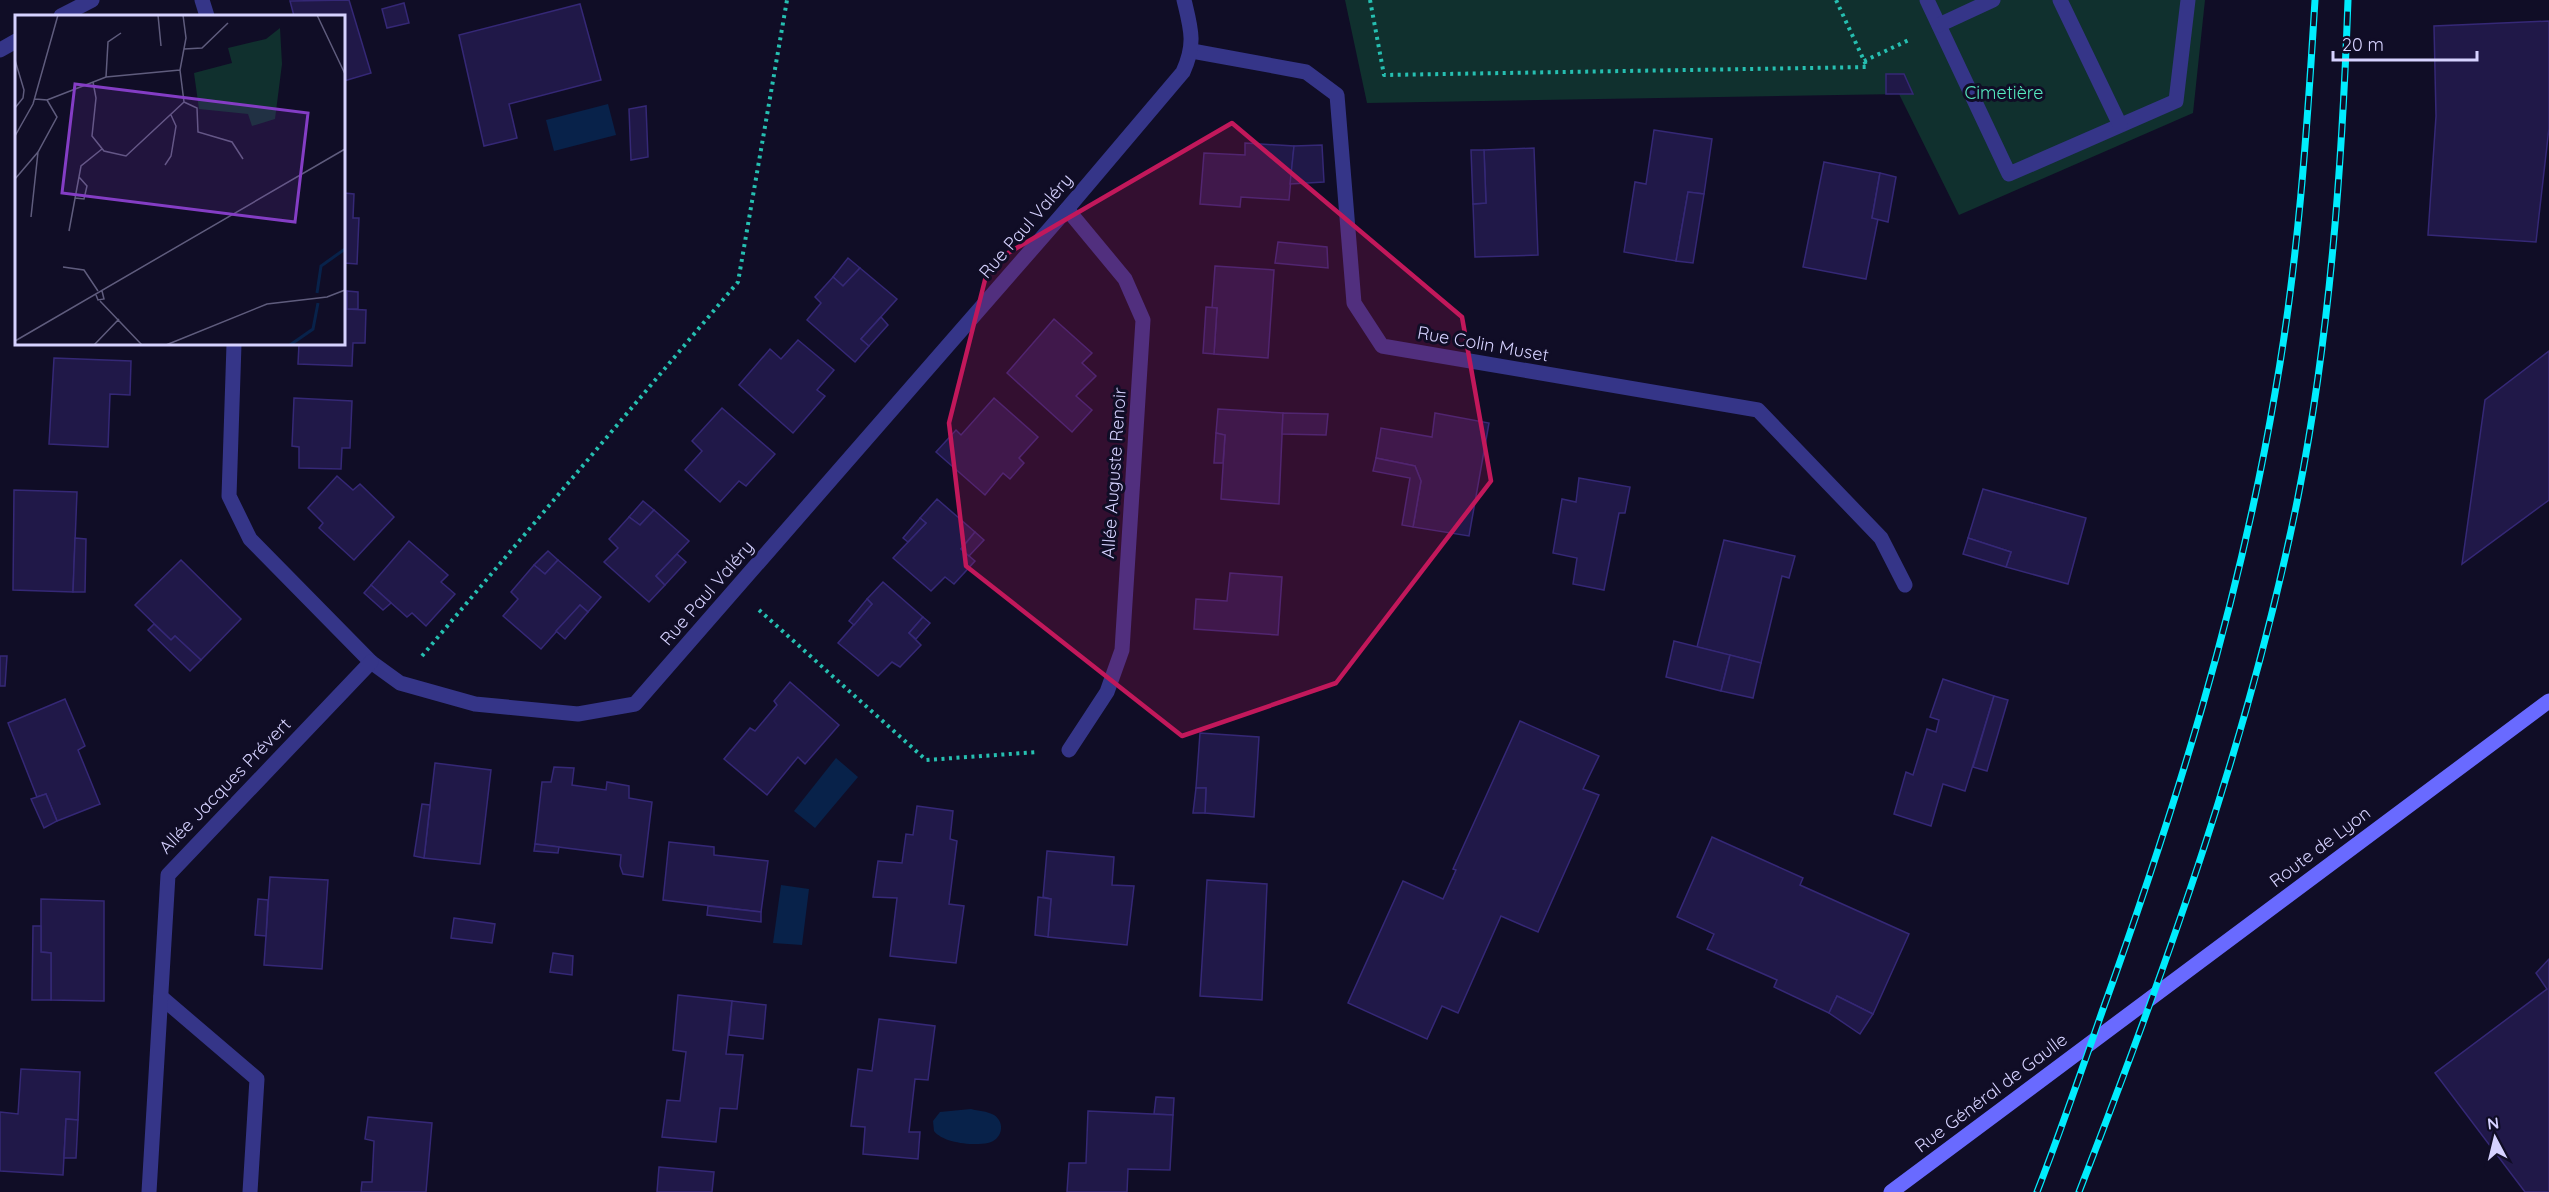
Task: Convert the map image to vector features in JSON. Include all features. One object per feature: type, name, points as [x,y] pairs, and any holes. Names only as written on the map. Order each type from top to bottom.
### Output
[{"type":"main road","name":"Route de Lyon","points":[[2115,1025],[2549,701]]},
{"type":"main road","name":"Rue Général de Gaulle","points":[[1891,1192],[2115,1025]]},
{"type":"street","points":[[63,15],[92,0]]},
{"type":"street","points":[[202,0],[207,15]]},
{"type":"street","points":[[1184,0],[1191,32],[1192,51]]},
{"type":"street","points":[[1927,0],[2009,174],[2176,101],[2188,0]]},
{"type":"street","points":[[1939,26],[1993,0]]},
{"type":"street","points":[[2060,0],[2120,125]]},
{"type":"street","points":[[0,50],[15,42]]},
{"type":"street","name":"Rue Paul Valéry","points":[[234,345],[229,496],[250,539],[371,662],[400,683],[475,704],[578,714],[635,704],[1067,209],[1183,72],[1192,51]]},
{"type":"street","name":"Rue Colin Muset","points":[[1192,51],[1306,72],[1337,95],[1354,303],[1382,346],[1758,410],[1881,538],[1905,585]]},
{"type":"street","name":"Allée Auguste Renoir","points":[[1067,209],[1125,279],[1143,320],[1122,650],[1107,692],[1069,750]]},
{"type":"street","name":"Allée Jacques Prévert","points":[[149,1192],[168,875],[371,662]]},
{"type":"street","points":[[160,997],[257,1079],[250,1192]]},
{"type":"path","points":[[400,683],[738,282],[787,0]]},
{"type":"path","points":[[1370,0],[1384,75],[1867,67],[1836,0]]},
{"type":"path","points":[[1864,61],[1939,26]]},
{"type":"path","points":[[736,590],[926,760],[1069,750]]},
{"type":"highlighted area","points":[[1232,123],[1462,317],[1491,481],[1336,683],[1182,736],[966,566],[949,423],[989,264]]},
{"type":"green space","name":"Cimetière","points":[[1345,0],[2205,0],[2193,113],[1959,215],[1899,94],[1367,103]]},
{"type":"water","points":[[608,104],[616,135],[554,151],[546,120]]},
{"type":"water","points":[[836,758],[858,777],[815,828],[794,811]]},
{"type":"water","points":[[781,885],[809,889],[802,945],[773,943]]},
{"type":"water","points":[[971,1109],[998,1118],[1001,1131],[997,1138],[988,1143],[967,1144],[951,1141],[934,1131],[933,1121],[940,1112]]},
{"type":"building","points":[[349,0],[371,73],[345,81],[345,15],[294,15],[290,1]]},
{"type":"building","points":[[404,3],[409,23],[387,28],[382,9]]},
{"type":"building","points":[[580,4],[601,80],[509,104],[517,138],[484,146],[459,35]]},
{"type":"building","points":[[2549,21],[2549,128],[2536,242],[2428,235],[2436,116],[2434,26]]},
{"type":"building","points":[[1886,74],[1904,74],[1913,94],[1886,94]]},
{"type":"building","points":[[646,106],[648,157],[631,160],[629,109]]},
{"type":"building","points":[[1654,130],[1712,139],[1704,194],[1688,192],[1676,261],[1624,252],[1635,182],[1646,184]]},
{"type":"building","points":[[1245,143],[1294,146],[1289,200],[1241,197],[1240,207],[1200,204],[1204,153],[1245,155]]},
{"type":"building","points":[[1322,145],[1324,182],[1290,184],[1294,146]]},
{"type":"building","points":[[1534,148],[1538,255],[1475,257],[1473,204],[1486,203],[1484,150]]},
{"type":"building","points":[[1471,150],[1484,150],[1486,203],[1473,204]]},
{"type":"building","points":[[1824,162],[1880,173],[1872,218],[1878,219],[1866,279],[1803,267]]},
{"type":"building","points":[[1880,173],[1896,177],[1888,222],[1872,218]]},
{"type":"building","points":[[1688,192],[1704,194],[1693,263],[1676,261]]},
{"type":"building","points":[[345,193],[354,194],[353,218],[359,218],[357,264],[345,263]]},
{"type":"building","points":[[1278,242],[1327,247],[1328,268],[1275,263]]},
{"type":"building","points":[[848,258],[860,268],[843,286],[833,277]]},
{"type":"building","points":[[1215,266],[1274,270],[1268,358],[1214,354],[1217,308],[1212,308]]},
{"type":"building","points":[[860,268],[897,299],[861,339],[869,346],[855,362],[807,320],[821,303],[815,297],[833,277],[843,286]]},
{"type":"building","points":[[345,291],[347,291],[347,309],[366,310],[365,343],[353,343],[352,366],[298,364],[299,345],[345,345]]},
{"type":"building","points":[[347,291],[358,292],[358,309],[347,309]]},
{"type":"building","points":[[1206,307],[1217,308],[1214,354],[1203,353]]},
{"type":"building","points":[[881,317],[888,325],[869,346],[861,339]]},
{"type":"building","points":[[1054,319],[1092,353],[1082,363],[1096,376],[1076,396],[1092,410],[1072,432],[1007,373]]},
{"type":"building","points":[[798,340],[834,370],[817,390],[825,396],[793,433],[739,385],[770,349],[781,359]]},
{"type":"building","points":[[2549,351],[2549,500],[2462,564],[2485,400]]},
{"type":"building","points":[[54,358],[131,361],[130,395],[110,394],[108,447],[49,444]]},
{"type":"building","points":[[294,398],[352,401],[350,448],[342,448],[341,469],[299,468],[299,447],[292,446]]},
{"type":"building","points":[[994,398],[1038,437],[1019,458],[1024,463],[1010,479],[1003,473],[985,495],[936,452],[956,430],[961,435]]},
{"type":"building","points":[[722,408],[775,454],[746,486],[739,481],[720,502],[685,470],[702,451],[692,441]]},
{"type":"building","points":[[1218,409],[1283,413],[1279,504],[1221,499],[1225,435],[1216,433]]},
{"type":"building","points":[[1283,413],[1328,414],[1326,435],[1282,434]]},
{"type":"building","points":[[1435,413],[1489,423],[1469,536],[1413,527],[1421,481],[1415,466],[1376,458],[1381,428],[1432,437]]},
{"type":"building","points":[[1216,433],[1225,435],[1223,463],[1214,463]]},
{"type":"building","points":[[1376,458],[1415,466],[1421,481],[1413,527],[1402,525],[1410,478],[1373,471]]},
{"type":"building","points":[[337,476],[353,490],[360,484],[394,517],[354,560],[319,528],[323,523],[308,508]]},
{"type":"building","points":[[1579,478],[1630,487],[1625,513],[1619,513],[1604,590],[1573,584],[1577,558],[1553,553],[1562,499],[1576,502]]},
{"type":"building","points":[[1983,489],[2086,518],[2068,584],[2006,567],[2011,552],[1968,538]]},
{"type":"building","points":[[14,490],[77,492],[73,592],[13,590]]},
{"type":"building","points":[[937,499],[975,532],[961,549],[975,561],[954,584],[945,577],[931,591],[893,558],[926,523],[920,518]]},
{"type":"building","points":[[643,501],[654,510],[640,525],[629,517]]},
{"type":"building","points":[[654,510],[689,541],[656,576],[665,585],[649,602],[604,562],[618,548],[609,539],[629,517],[640,525]]},
{"type":"building","points":[[920,518],[926,523],[908,542],[903,538]]},
{"type":"building","points":[[975,532],[984,540],[969,556],[961,549]]},
{"type":"building","points":[[75,538],[86,539],[85,592],[73,592]]},
{"type":"building","points":[[1968,538],[2011,552],[2006,567],[1963,554]]},
{"type":"building","points":[[1724,540],[1795,556],[1789,578],[1782,576],[1761,663],[1697,647]]},
{"type":"building","points":[[409,541],[448,575],[441,582],[455,594],[426,626],[412,613],[407,617],[371,585]]},
{"type":"building","points":[[548,551],[558,560],[545,574],[534,565]]},
{"type":"building","points":[[677,554],[686,562],[665,585],[656,576]]},
{"type":"building","points":[[181,560],[241,619],[201,660],[175,636],[171,640],[135,605]]},
{"type":"building","points":[[558,560],[601,597],[588,612],[580,605],[541,649],[503,616],[518,599],[511,592],[534,565],[545,574]]},
{"type":"building","points":[[1230,573],[1282,577],[1278,635],[1194,629],[1196,599],[1227,601]]},
{"type":"building","points":[[883,582],[923,617],[909,633],[921,645],[900,667],[892,662],[878,676],[838,643],[872,604],[867,599]]},
{"type":"building","points":[[371,585],[391,603],[383,610],[364,593]]},
{"type":"building","points":[[867,599],[872,604],[854,625],[849,621]]},
{"type":"building","points":[[580,605],[588,612],[565,639],[556,631]]},
{"type":"building","points":[[923,617],[930,623],[916,639],[909,633]]},
{"type":"building","points":[[154,624],[171,640],[175,636],[201,660],[190,671],[148,630]]},
{"type":"building","points":[[1674,641],[1730,655],[1721,691],[1666,677]]},
{"type":"building","points":[[1730,655],[1761,663],[1753,698],[1721,691]]},
{"type":"building","points":[[0,656],[7,656],[5,686],[0,686]]},
{"type":"building","points":[[1943,679],[1994,696],[1965,791],[1943,784],[1931,826],[1894,814],[1906,772],[1913,775],[1927,729],[1936,732],[1939,720],[1930,717]]},
{"type":"building","points":[[790,682],[839,725],[805,764],[798,757],[767,795],[724,759],[750,728],[755,731],[777,705],[774,701]]},
{"type":"building","points":[[1994,696],[2008,700],[1987,771],[1973,767]]},
{"type":"building","points":[[65,699],[85,746],[78,750],[100,804],[57,821],[46,794],[37,797],[8,723]]},
{"type":"building","points":[[1520,721],[1599,756],[1583,789],[1599,795],[1538,932],[1501,916],[1458,1013],[1442,1006],[1427,1039],[1348,1003],[1403,881],[1443,899],[1456,870],[1453,869]]},
{"type":"building","points":[[1200,733],[1259,737],[1254,817],[1205,813],[1206,788],[1196,788]]},
{"type":"building","points":[[435,763],[491,770],[480,864],[424,858]]},
{"type":"building","points":[[554,767],[574,768],[572,785],[606,790],[607,782],[629,786],[629,798],[652,802],[643,877],[623,874],[620,866],[621,855],[535,844],[542,782],[551,782]]},
{"type":"building","points":[[1196,788],[1206,788],[1205,813],[1193,813]]},
{"type":"building","points":[[46,794],[57,821],[44,828],[31,799]]},
{"type":"building","points":[[422,804],[430,805],[424,858],[414,856]]},
{"type":"building","points":[[917,806],[953,811],[950,839],[957,841],[949,904],[964,906],[956,963],[890,956],[897,898],[873,897],[878,861],[902,863],[906,834],[913,835]]},
{"type":"building","points":[[1712,837],[1803,878],[1800,885],[1909,934],[1873,1014],[1837,996],[1829,1013],[1774,987],[1777,980],[1707,949],[1714,934],[1677,917]]},
{"type":"building","points":[[669,842],[714,847],[714,855],[768,861],[761,912],[663,900]]},
{"type":"building","points":[[535,844],[559,847],[558,853],[534,851]]},
{"type":"building","points":[[1047,851],[1114,857],[1112,885],[1134,886],[1127,945],[1048,937],[1051,899],[1043,897]]},
{"type":"building","points":[[270,877],[328,880],[322,969],[264,965]]},
{"type":"building","points":[[1207,880],[1267,884],[1262,1000],[1200,996]]},
{"type":"building","points":[[1038,897],[1051,899],[1048,937],[1035,935]]},
{"type":"building","points":[[41,899],[104,901],[104,1001],[51,1000],[51,953],[41,952]]},
{"type":"building","points":[[258,899],[268,900],[266,936],[255,935]]},
{"type":"building","points":[[708,906],[761,912],[761,922],[707,915]]},
{"type":"building","points":[[454,918],[495,924],[492,943],[451,938]]},
{"type":"building","points":[[33,926],[41,926],[41,952],[51,953],[51,1000],[32,1000]]},
{"type":"building","points":[[553,953],[573,956],[572,975],[550,972]]},
{"type":"building","points":[[2549,959],[2549,1192],[2525,1192],[2435,1073],[2547,989],[2536,973]]},
{"type":"building","points":[[678,995],[732,1001],[726,1054],[743,1055],[737,1109],[720,1108],[716,1142],[662,1137],[667,1100],[680,1101],[686,1052],[673,1050]]},
{"type":"building","points":[[1837,996],[1873,1014],[1860,1034],[1829,1013]]},
{"type":"building","points":[[732,1001],[766,1005],[763,1039],[729,1035]]},
{"type":"building","points":[[879,1019],[935,1026],[928,1080],[915,1079],[909,1132],[920,1132],[918,1159],[863,1154],[865,1127],[851,1126],[858,1069],[872,1071]]},
{"type":"building","points":[[21,1069],[80,1072],[78,1120],[66,1119],[63,1175],[0,1171],[0,1112],[18,1114]]},
{"type":"building","points":[[1156,1097],[1174,1098],[1173,1115],[1154,1114]]},
{"type":"building","points":[[1088,1111],[1173,1115],[1170,1170],[1128,1169],[1127,1192],[1067,1192],[1069,1163],[1086,1163]]},
{"type":"building","points":[[368,1117],[432,1123],[426,1192],[361,1192],[362,1182],[372,1182],[374,1141],[365,1139]]},
{"type":"building","points":[[66,1119],[78,1120],[76,1158],[64,1158]]},
{"type":"building","points":[[659,1167],[714,1172],[712,1192],[657,1192]]},
{"type":"railway","points":[[2037,1192],[2155,860],[2224,629],[2243,551],[2275,393],[2290,295],[2305,148],[2315,0]]},
{"type":"railway","points":[[2079,1192],[2143,1022],[2204,849],[2231,762],[2279,585],[2309,436],[2326,312],[2338,188],[2348,0]]}]
